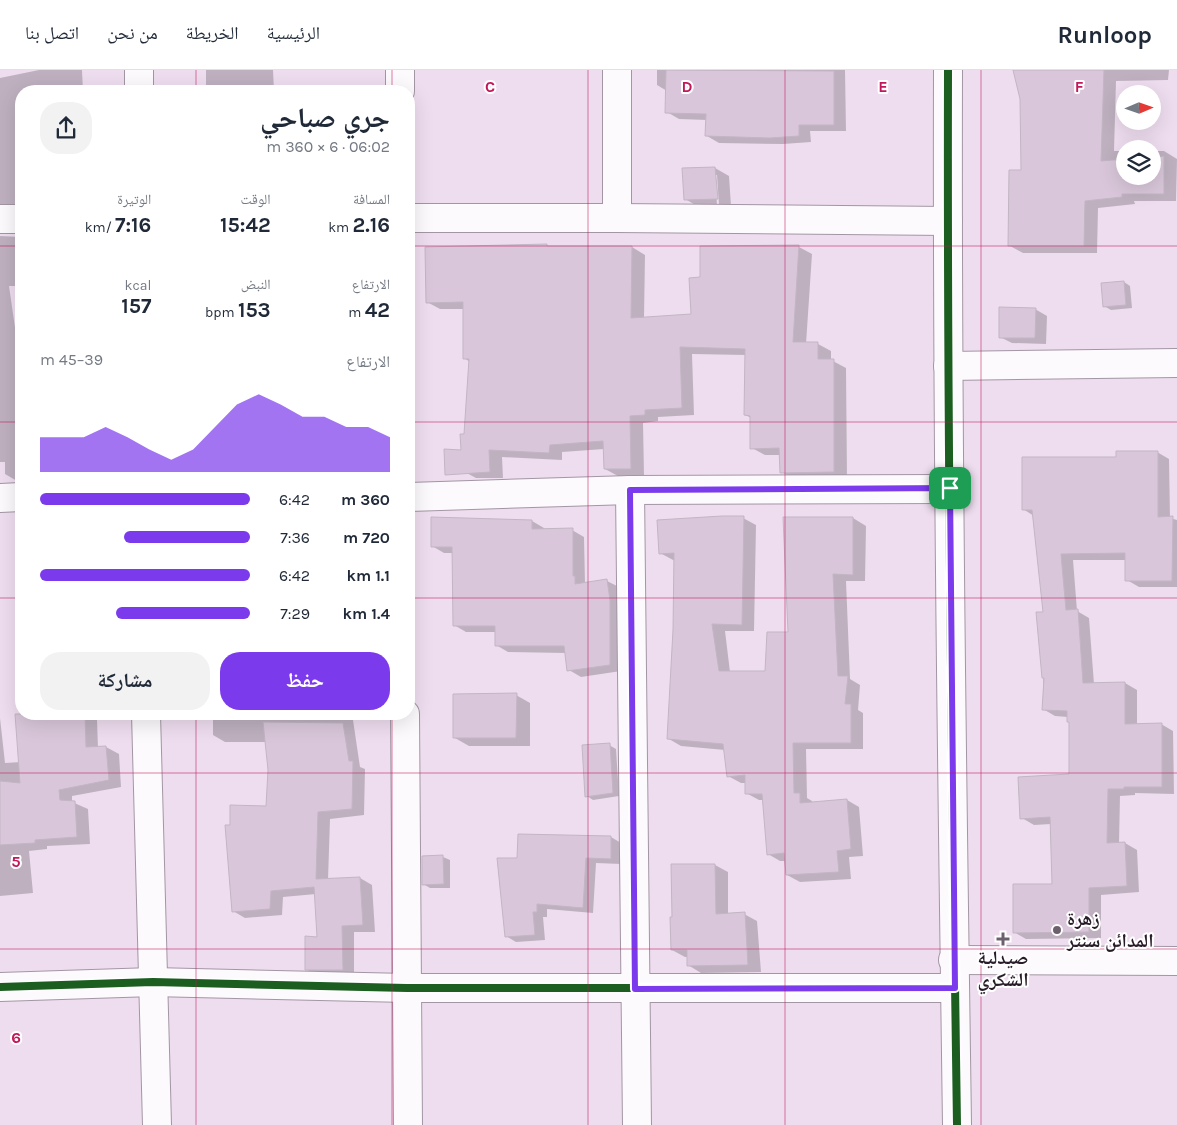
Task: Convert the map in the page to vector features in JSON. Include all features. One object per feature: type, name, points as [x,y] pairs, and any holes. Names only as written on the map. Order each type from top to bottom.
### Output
[{"type":"street","points":[[139,70],[139,85]]},
{"type":"street","points":[[400,70],[400,85]]},
{"type":"street","points":[[617,70],[617,218]]},
{"type":"street","points":[[948,70],[948,366],[957,1125]]},
{"type":"street","points":[[415,218],[948,221]]},
{"type":"street","points":[[0,219],[15,219]]},
{"type":"street","points":[[948,366],[1177,363]]},
{"type":"street","points":[[415,497],[630,490],[950,488]]},
{"type":"street","points":[[630,490],[637,1125]]},
{"type":"street","points":[[0,498],[15,497]]},
{"type":"street","points":[[146,720],[157,1125]]},
{"type":"street","points":[[405,720],[408,1125]]},
{"type":"street","points":[[954,960],[1177,961]]},
{"type":"street","points":[[0,987],[153,982],[407,988],[955,988]]},
{"type":"building","points":[[666,70],[834,71],[834,125],[799,125],[799,136],[770,138],[705,136],[706,114],[665,113]]},
{"type":"building","points":[[1013,70],[1104,70],[1101,161],[1116,160],[1116,185],[1161,185],[1161,156],[1164,156],[1164,194],[1122,194],[1122,197],[1085,201],[1084,246],[1008,246],[1009,170],[1021,170],[1020,99]]},
{"type":"building","points":[[715,167],[718,199],[684,200],[682,168]]},
{"type":"building","points":[[547,244],[547,246],[632,246],[631,318],[691,314],[689,278],[700,277],[700,246],[799,245],[793,342],[818,342],[818,359],[834,359],[834,472],[780,473],[779,448],[750,449],[750,416],[744,415],[745,349],[680,347],[682,408],[645,410],[645,415],[630,416],[631,469],[604,469],[603,441],[550,445],[549,453],[489,450],[490,472],[445,475],[444,449],[461,450],[460,434],[464,434],[469,359],[463,359],[463,302],[426,303],[425,247]]},
{"type":"building","points":[[1124,281],[1126,305],[1103,307],[1101,283]]},
{"type":"building","points":[[999,307],[1036,308],[1035,338],[999,338]]},
{"type":"building","points":[[1116,451],[1158,451],[1158,517],[1173,516],[1172,581],[1125,581],[1125,553],[1061,554],[1066,610],[1078,609],[1083,683],[1125,682],[1125,724],[1162,723],[1162,787],[1108,789],[1107,843],[1125,842],[1127,886],[1089,888],[1089,932],[1013,933],[1013,884],[1052,884],[1050,817],[1020,819],[1018,777],[1069,774],[1069,722],[1067,722],[1067,711],[1042,710],[1044,678],[1042,678],[1036,612],[1043,612],[1032,510],[1022,510],[1022,457],[1116,457]]},
{"type":"building","points":[[744,516],[742,625],[712,624],[719,671],[765,671],[767,632],[788,632],[783,517],[853,517],[853,575],[833,574],[838,676],[848,676],[845,704],[851,704],[851,743],[793,743],[794,793],[800,793],[800,803],[847,799],[851,849],[837,851],[839,872],[786,875],[784,853],[767,855],[762,794],[745,794],[745,775],[727,777],[723,744],[667,739],[673,630],[674,553],[659,554],[657,520]]},
{"type":"building","points":[[431,517],[532,520],[532,529],[573,528],[573,576],[575,576],[575,584],[607,579],[610,600],[610,665],[567,671],[564,646],[495,646],[495,626],[453,626],[452,547],[431,547]]},
{"type":"building","points":[[517,693],[516,738],[453,738],[453,694]]},
{"type":"building","points":[[15,720],[85,720],[86,747],[106,746],[109,780],[59,790],[60,800],[75,801],[77,837],[35,840],[35,843],[0,845],[0,781],[20,783]]},
{"type":"building","points":[[263,722],[343,723],[349,761],[353,761],[352,809],[318,812],[316,879],[360,877],[363,925],[342,926],[343,970],[305,970],[305,936],[317,937],[314,887],[271,891],[270,909],[232,912],[225,825],[230,825],[230,805],[266,806],[268,770]]},
{"type":"building","points":[[610,743],[613,793],[585,797],[582,745]]},
{"type":"building","points":[[518,834],[611,836],[611,859],[586,858],[583,908],[537,904],[537,912],[533,912],[535,935],[505,937],[497,858],[517,858]]},
{"type":"building","points":[[443,855],[444,884],[422,885],[422,856]]},
{"type":"building","points":[[671,864],[715,864],[716,914],[745,912],[748,965],[687,966],[687,950],[671,950]]},
{"type":"cycle path","points":[[948,70],[949,466],[957,1125]]},
{"type":"cycle path","points":[[0,987],[153,982],[407,988],[955,988]]},
{"type":"place","name":"زهرة المدائن سنتر","points":[[1057,930]]},
{"type":"place","name":"صيدلية الشكري","points":[[1003,939]]},
{"type":"route","points":[[950,488],[955,988],[635,989],[630,490],[950,488]]}]
